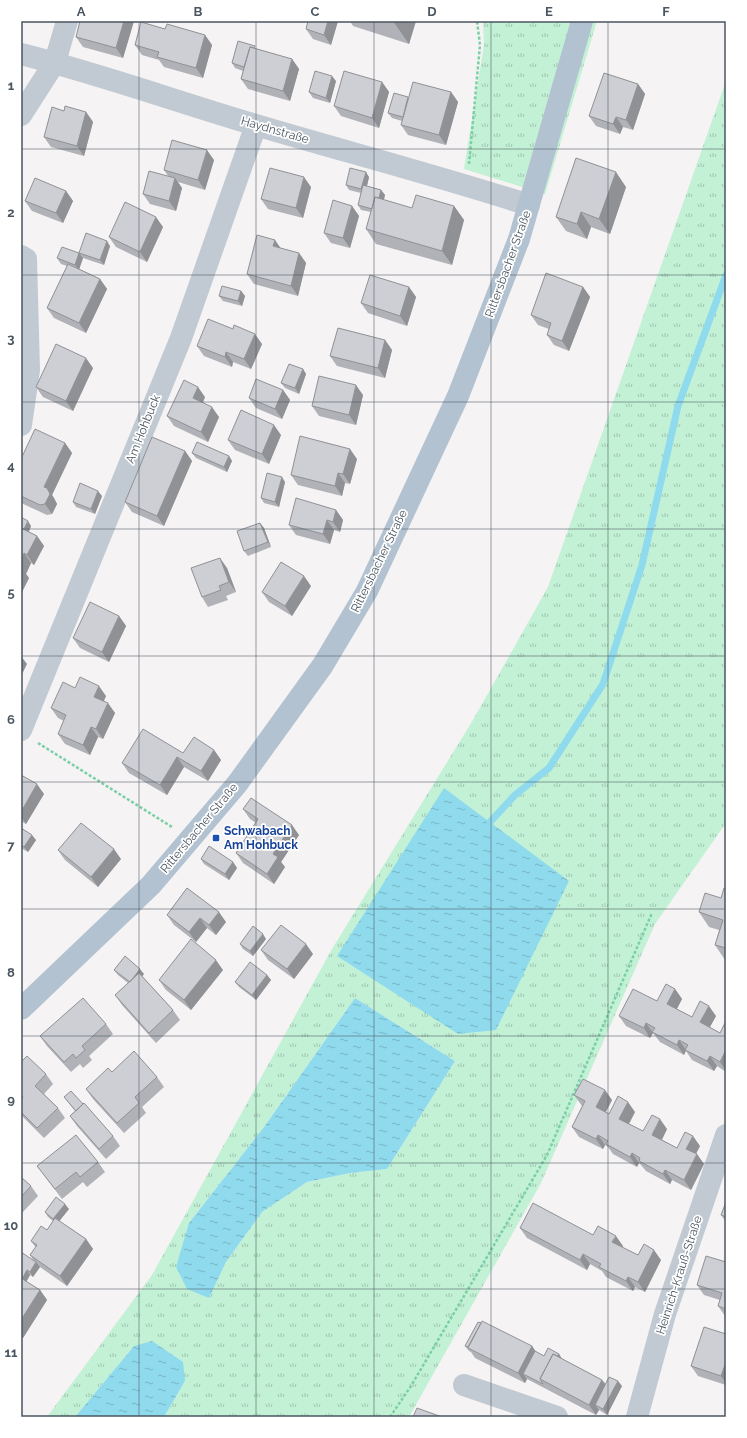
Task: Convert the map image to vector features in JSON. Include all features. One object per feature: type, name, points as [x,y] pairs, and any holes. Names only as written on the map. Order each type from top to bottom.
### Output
[{"type":"main road","name":"Rittersbacher Straße","points":[[21,1009],[151,885],[237,784],[323,666],[366,591],[458,396],[519,239],[582,21]]},
{"type":"street","points":[[21,115],[55,62],[67,21]]},
{"type":"street","name":"Haydnstraße","points":[[21,54],[55,62],[256,125],[467,185],[530,205]]},
{"type":"street","name":"Am Hohbuck","points":[[28,735],[181,338],[256,125]]},
{"type":"street","points":[[21,256],[26,259],[29,370],[21,425]]},
{"type":"street","name":"Heinrich-Krauß-Straße","points":[[637,1417],[665,1314],[726,1134]]},
{"type":"street","points":[[464,1385],[557,1417]]},
{"type":"path","points":[[467,185],[480,45],[477,21]]},
{"type":"path","points":[[28,735],[190,838]]},
{"type":"path","points":[[390,1417],[411,1386],[547,1155],[652,913]]},
{"type":"green space","points":[[483,21],[597,21],[545,194],[464,169],[484,45]]},
{"type":"green space","points":[[726,81],[726,823],[655,924],[541,1183],[409,1417],[164,1417],[185,1381],[134,1346],[75,1417],[47,1417],[152,1275],[332,949],[473,720],[548,587]],"holes":[[[355,998],[455,1061],[387,1169],[350,1173],[307,1182],[262,1212],[226,1262],[209,1297],[189,1223],[264,1127]]]},
{"type":"water","points":[[444,788],[569,881],[496,1030],[458,1034],[337,956]]},
{"type":"water","points":[[355,998],[455,1061],[387,1169],[350,1173],[307,1182],[262,1212],[226,1262],[209,1298],[187,1289],[176,1267],[189,1223],[264,1127]]},
{"type":"water","points":[[152,1341],[183,1362],[185,1381],[164,1417],[75,1417],[134,1346]]},
{"type":"building","points":[[80,21],[124,21],[116,48],[76,37]]},
{"type":"building","points":[[308,21],[328,21],[324,35],[306,29]]},
{"type":"building","points":[[141,22],[165,29],[167,24],[205,35],[196,68],[157,57],[159,52],[135,45]]},
{"type":"building","points":[[238,41],[255,46],[254,48],[250,47],[244,67],[232,63]]},
{"type":"building","points":[[250,47],[292,59],[283,91],[241,79]]},
{"type":"building","points":[[315,71],[332,76],[326,98],[309,92]]},
{"type":"building","points":[[344,71],[382,82],[372,118],[334,106]]},
{"type":"building","points":[[604,73],[638,84],[626,120],[616,117],[613,124],[589,116]]},
{"type":"building","points":[[413,82],[451,92],[439,135],[401,125]]},
{"type":"building","points":[[394,93],[408,97],[403,117],[388,113]]},
{"type":"building","points":[[65,106],[86,112],[77,146],[44,137],[52,107],[64,111]]},
{"type":"building","points":[[172,140],[207,150],[198,180],[164,170]]},
{"type":"building","points":[[576,158],[616,172],[599,219],[581,212],[577,224],[556,217]]},
{"type":"building","points":[[270,168],[304,177],[296,208],[261,199]]},
{"type":"building","points":[[350,168],[366,172],[361,189],[346,185]]},
{"type":"building","points":[[149,171],[175,178],[169,201],[143,194]]},
{"type":"building","points":[[35,178],[66,191],[56,213],[25,201]]},
{"type":"building","points":[[363,185],[381,190],[379,198],[375,197],[372,209],[358,205]]},
{"type":"building","points":[[416,195],[454,206],[442,251],[366,229],[375,197],[412,208]]},
{"type":"building","points":[[333,200],[352,206],[343,238],[324,233]]},
{"type":"building","points":[[125,202],[156,217],[140,252],[109,237]]},
{"type":"building","points":[[86,233],[107,241],[100,260],[79,253]]},
{"type":"building","points":[[257,235],[275,240],[273,246],[299,253],[291,286],[247,274]]},
{"type":"building","points":[[62,247],[79,253],[75,265],[57,258]]},
{"type":"building","points":[[68,264],[100,279],[79,323],[47,308]]},
{"type":"building","points":[[546,273],[583,287],[562,341],[547,335],[551,323],[531,315]]},
{"type":"building","points":[[370,275],[409,287],[400,316],[361,303]]},
{"type":"building","points":[[222,286],[241,291],[238,301],[219,296]]},
{"type":"building","points":[[208,319],[233,329],[234,325],[255,334],[244,359],[226,352],[225,357],[197,346]]},
{"type":"building","points":[[338,328],[385,340],[378,368],[330,356]]},
{"type":"building","points":[[56,344],[86,358],[66,401],[36,387]]},
{"type":"building","points":[[289,364],[303,369],[295,388],[281,383]]},
{"type":"building","points":[[319,376],[356,385],[349,415],[312,406]]},
{"type":"building","points":[[256,379],[283,390],[275,409],[249,398]]},
{"type":"building","points":[[184,380],[198,387],[193,398],[212,407],[201,432],[167,416]]},
{"type":"building","points":[[241,410],[274,425],[262,454],[228,440]]},
{"type":"building","points":[[35,429],[65,443],[44,487],[47,488],[50,494],[45,504],[40,505],[21,496],[21,459]]},
{"type":"building","points":[[300,436],[350,449],[343,474],[338,473],[335,486],[291,475]]},
{"type":"building","points":[[152,437],[185,451],[157,516],[125,502]]},
{"type":"building","points":[[197,442],[229,456],[224,467],[192,453]]},
{"type":"building","points":[[267,473],[282,477],[275,502],[261,498]]},
{"type":"building","points":[[80,483],[98,491],[91,509],[73,502]]},
{"type":"building","points":[[296,498],[336,510],[333,522],[327,520],[323,534],[289,525]]},
{"type":"building","points":[[21,517],[28,521],[24,529],[21,528]]},
{"type":"building","points":[[260,523],[268,542],[244,551],[237,531]]},
{"type":"building","points":[[21,528],[37,536],[27,555],[24,553],[21,560]]},
{"type":"building","points":[[220,558],[229,582],[219,586],[221,590],[202,597],[191,568]]},
{"type":"building","points":[[281,562],[304,576],[285,606],[262,592]]},
{"type":"building","points":[[90,602],[119,616],[102,652],[73,638]]},
{"type":"building","points":[[80,677],[99,686],[94,697],[108,703],[96,729],[91,727],[83,745],[58,734],[66,715],[51,708],[63,682],[75,688]]},
{"type":"building","points":[[143,729],[183,753],[194,737],[214,750],[201,771],[177,757],[160,785],[122,763]]},
{"type":"building","points":[[21,775],[37,784],[21,812]]},
{"type":"building","points":[[251,798],[292,825],[273,854],[278,857],[267,874],[236,853],[258,819],[243,809]]},
{"type":"building","points":[[81,823],[114,849],[91,877],[58,850]]},
{"type":"building","points":[[21,828],[32,835],[24,847],[21,845]]},
{"type":"building","points":[[209,846],[233,862],[225,874],[201,859]]},
{"type":"building","points":[[187,888],[219,912],[209,925],[200,918],[189,932],[167,915]]},
{"type":"building","points":[[724,888],[726,888],[726,948],[715,945],[723,920],[699,912],[705,893],[721,898]]},
{"type":"building","points":[[281,925],[306,944],[287,969],[261,950]]},
{"type":"building","points":[[253,926],[263,934],[250,951],[240,944]]},
{"type":"building","points":[[191,939],[216,960],[184,1000],[159,980]]},
{"type":"building","points":[[125,956],[140,969],[130,982],[114,970]]},
{"type":"building","points":[[250,962],[267,975],[252,995],[235,982]]},
{"type":"building","points":[[139,973],[173,1010],[149,1033],[115,995]]},
{"type":"building","points":[[666,984],[675,989],[667,1004],[692,1017],[700,1001],[709,1006],[700,1022],[720,1033],[726,1021],[726,1050],[720,1062],[710,1056],[707,1061],[685,1050],[688,1045],[679,1040],[677,1045],[652,1032],[655,1028],[646,1023],[644,1028],[619,1016],[633,989],[657,1001]]},
{"type":"building","points":[[83,998],[106,1024],[82,1046],[85,1050],[76,1058],[73,1054],[64,1062],[40,1036]]},
{"type":"building","points":[[134,1051],[157,1077],[135,1097],[139,1103],[117,1123],[86,1089],[108,1068],[112,1072]]},
{"type":"building","points":[[27,1056],[46,1074],[35,1086],[58,1108],[37,1128],[21,1112],[21,1100],[23,1097],[21,1095],[21,1062]]},
{"type":"building","points":[[583,1079],[605,1090],[596,1107],[609,1114],[618,1096],[628,1102],[619,1119],[643,1131],[652,1115],[660,1119],[652,1135],[677,1148],[685,1132],[693,1136],[686,1149],[697,1154],[684,1180],[665,1170],[663,1174],[639,1161],[640,1158],[632,1153],[630,1157],[606,1144],[608,1141],[598,1135],[596,1139],[572,1127],[585,1101],[574,1095]]},
{"type":"building","points":[[71,1091],[83,1104],[76,1111],[64,1097]]},
{"type":"building","points":[[84,1103],[113,1136],[99,1149],[70,1116]]},
{"type":"building","points":[[76,1135],[98,1162],[80,1177],[76,1172],[55,1189],[37,1166]]},
{"type":"building","points":[[21,1177],[31,1186],[21,1197]]},
{"type":"building","points":[[56,1197],[65,1204],[53,1219],[45,1212]]},
{"type":"building","points":[[726,1202],[726,1217],[721,1215]]},
{"type":"building","points":[[533,1203],[593,1235],[598,1226],[616,1236],[612,1242],[638,1255],[644,1244],[654,1250],[638,1282],[628,1277],[626,1281],[599,1267],[601,1264],[583,1254],[580,1260],[520,1228]]},
{"type":"building","points":[[55,1218],[86,1239],[60,1276],[30,1255],[37,1245],[31,1241],[41,1226],[47,1230]]},
{"type":"building","points":[[21,1252],[36,1262],[30,1272],[27,1270],[22,1279],[21,1278]]},
{"type":"building","points":[[706,1256],[726,1262],[726,1309],[718,1306],[722,1293],[697,1285]]},
{"type":"building","points":[[21,1278],[40,1290],[21,1320]]},
{"type":"building","points":[[482,1321],[532,1346],[518,1373],[468,1348]]},
{"type":"building","points":[[478,1322],[481,1323],[468,1347],[465,1346]]},
{"type":"building","points":[[704,1327],[726,1334],[726,1362],[721,1376],[691,1366]]},
{"type":"building","points":[[548,1348],[559,1354],[558,1356],[553,1354],[540,1379],[543,1384],[523,1374],[535,1351],[544,1356]]},
{"type":"building","points":[[553,1354],[602,1380],[589,1405],[540,1379]]},
{"type":"building","points":[[609,1377],[618,1381],[603,1409],[595,1405]]},
{"type":"building","points":[[417,1408],[442,1417],[413,1417]]},
{"type":"waterway","points":[[490,822],[515,795],[549,768],[603,684],[642,565],[678,406],[726,275]]},
{"type":"place","name":"Schwabach Am Hohbuck","points":[[216,838]]}]
